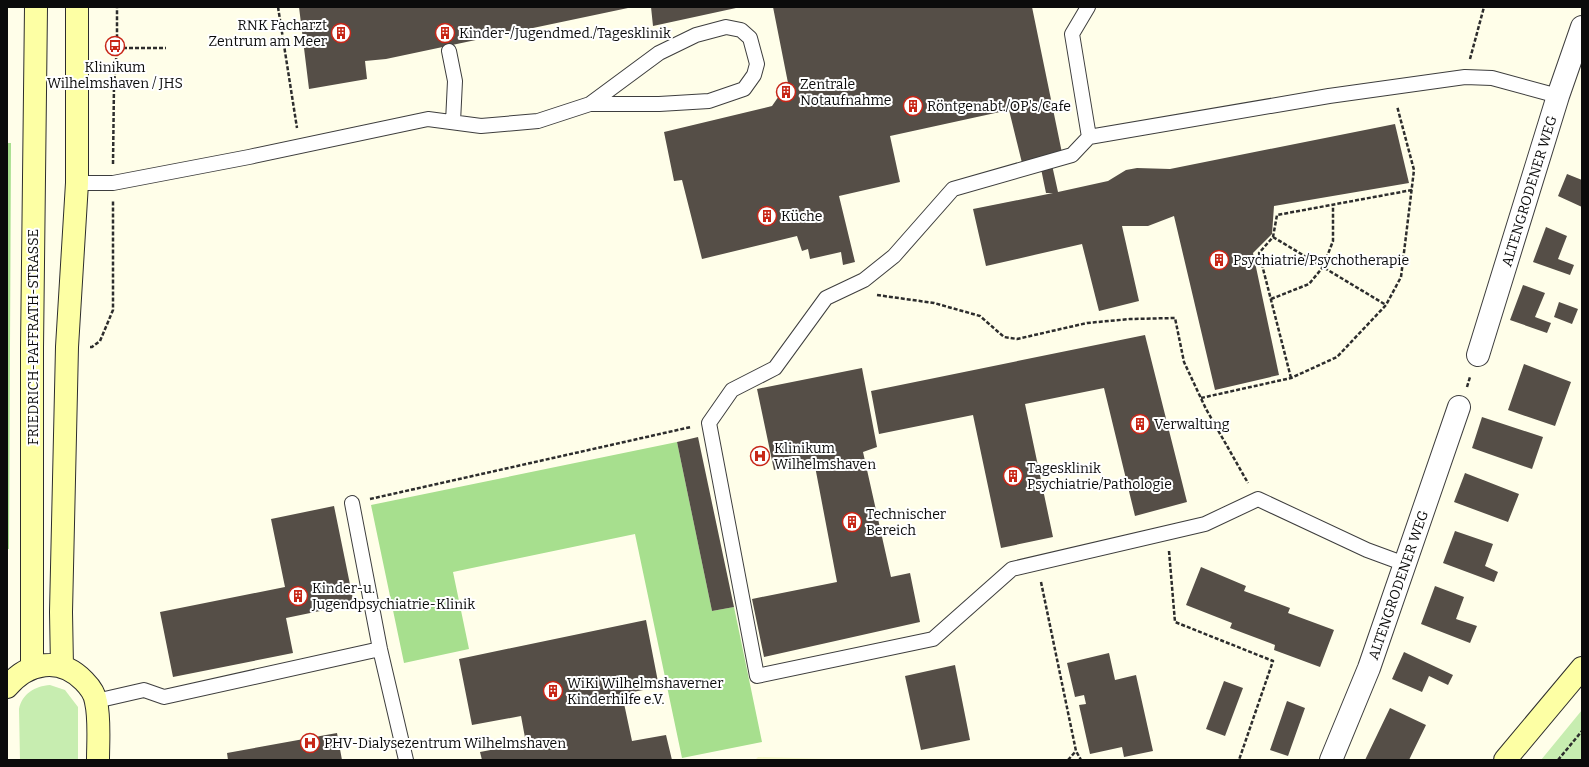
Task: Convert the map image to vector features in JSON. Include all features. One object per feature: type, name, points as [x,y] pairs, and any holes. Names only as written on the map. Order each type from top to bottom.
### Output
[{"type":"main road","name":"FRIEDRICH-PAFFRATH-STRASSE","points":[[32,668],[32,348],[36,7]]},
{"type":"main road","points":[[62,667],[61,612],[67,347],[77,183],[77,7]]},
{"type":"main road","points":[[7,687],[16,676],[32,668],[47,665],[62,667],[75,672],[88,686],[96,701],[98,760]]},
{"type":"main road","points":[[1505,760],[1582,668]]},
{"type":"street","name":"ALTENGRODENER WEG","points":[[1478,355],[1558,96],[1582,27]]},
{"type":"street","name":"ALTENGRODENER WEG","points":[[1332,760],[1369,668],[1459,407]]},
{"type":"lane","points":[[1088,7],[1072,34],[1089,137]]},
{"type":"lane","points":[[77,183],[113,183],[428,119],[481,126],[538,121],[590,104],[659,104],[710,101],[744,89],[754,75],[757,64],[750,38],[741,30],[726,27],[696,34],[659,53],[590,104]]},
{"type":"lane","points":[[449,51],[455,81],[453,122]]},
{"type":"lane","points":[[1405,564],[1367,550],[1258,499],[1205,524],[1012,569],[933,639],[757,676],[709,424],[732,390],[775,368],[826,298],[864,280],[894,256],[954,188],[1072,155],[1089,137],[1329,96],[1465,77],[1492,78],[1558,96]]},
{"type":"lane","points":[[352,503],[380,649],[406,760]]},
{"type":"lane","points":[[96,701],[144,690],[164,697],[380,649]]},
{"type":"path","points":[[278,7],[300,146]]},
{"type":"path","points":[[1465,77],[1484,7]]},
{"type":"path","points":[[117,48],[166,48]]},
{"type":"path","points":[[1201,398],[1291,378],[1337,357],[1386,304],[1401,277],[1414,170],[1392,88]]},
{"type":"path","points":[[1291,378],[1259,253],[1273,237],[1277,215],[1412,190]]},
{"type":"path","points":[[1271,299],[1309,284],[1323,267],[1333,241],[1333,205]]},
{"type":"path","points":[[1273,237],[1386,304]]},
{"type":"path","points":[[864,280],[877,296],[934,303],[980,316],[1004,337],[1017,339],[1087,323],[1130,319],[1175,318],[1184,362],[1201,398],[1258,499]]},
{"type":"path","points":[[1459,407],[1478,355]]},
{"type":"path","points":[[352,503],[709,424]]},
{"type":"path","points":[[1167,532],[1175,622],[1273,661],[1239,760]]},
{"type":"path","points":[[1037,562],[1076,751],[1081,760]]},
{"type":"path","points":[[1558,760],[1582,731]]},
{"type":"path","points":[[1068,760],[1076,751]]},
{"type":"green space","points":[[7,143],[11,143],[9,549],[7,549]]},
{"type":"green space","points":[[677,442],[712,611],[734,607],[762,742],[682,758],[635,534],[453,572],[469,649],[404,663],[371,505]]},
{"type":"green space","points":[[50,685],[65,690],[78,707],[78,760],[20,760],[19,709],[23,699],[34,689]]},
{"type":"green space","points":[[1582,710],[1582,760],[1541,760]]},
{"type":"green space","points":[[758,757],[863,760],[755,760]]},
{"type":"building","points":[[299,7],[628,8],[386,59],[365,61],[367,79],[309,89]]},
{"type":"building","points":[[651,7],[736,7],[736,8],[653,26]]},
{"type":"building","points":[[773,7],[1032,7],[1062,153],[1050,156],[1058,192],[1108,181],[1126,170],[1137,168],[1170,169],[1395,124],[1409,183],[1274,206],[1272,234],[1253,253],[1279,375],[1215,390],[1174,216],[1148,226],[1122,226],[1139,301],[1099,311],[1082,244],[986,266],[973,209],[1053,193],[1046,193],[1039,159],[1022,163],[1009,110],[890,136],[900,182],[839,196],[855,262],[843,265],[841,252],[810,259],[808,249],[802,251],[797,236],[702,259],[682,180],[674,181],[664,132],[772,106],[788,83]]},
{"type":"building","points":[[1567,174],[1582,180],[1582,207],[1558,196]]},
{"type":"building","points":[[1546,227],[1567,236],[1558,259],[1574,265],[1570,275],[1533,262]]},
{"type":"building","points":[[1523,285],[1545,293],[1535,317],[1551,323],[1547,333],[1510,320]]},
{"type":"building","points":[[1559,302],[1578,309],[1572,324],[1554,317]]},
{"type":"building","name":"Verwaltung","points":[[1145,335],[1187,502],[1135,516],[1104,388],[1025,404],[1053,537],[1001,548],[973,415],[879,434],[871,391]]},
{"type":"building","points":[[1524,364],[1571,382],[1555,426],[1508,410]]},
{"type":"building","name":"Technischer Bereich","points":[[862,368],[877,447],[863,452],[891,577],[910,573],[920,622],[764,657],[752,599],[837,582],[814,461],[774,470],[757,389]]},
{"type":"building","points":[[1482,417],[1543,437],[1532,469],[1472,448]]},
{"type":"building","points":[[698,437],[734,607],[712,611],[677,442]]},
{"type":"building","points":[[1465,473],[1519,494],[1508,522],[1454,502]]},
{"type":"building","name":"Kinder-u. Jugendpsychiatrie-Klinik","points":[[334,506],[354,604],[286,618],[293,653],[173,677],[160,612],[285,587],[271,519]]},
{"type":"building","points":[[1455,531],[1493,544],[1485,566],[1498,572],[1494,582],[1443,563]]},
{"type":"building","points":[[1201,567],[1246,586],[1244,591],[1290,608],[1288,613],[1334,630],[1320,667],[1274,650],[1275,645],[1230,628],[1232,623],[1186,605]]},
{"type":"building","points":[[1435,586],[1464,597],[1456,619],[1477,626],[1470,643],[1421,624]]},
{"type":"building","name":"WiKi Wilhelmshaverner Kinderhilfe e.V.","points":[[646,620],[659,687],[622,694],[632,741],[666,735],[672,760],[482,760],[480,752],[526,743],[521,716],[472,725],[459,659]]},
{"type":"building","points":[[1404,652],[1453,675],[1448,685],[1429,676],[1422,692],[1392,679]]},
{"type":"building","points":[[1109,653],[1115,680],[1136,675],[1153,751],[1124,757],[1122,747],[1090,754],[1079,705],[1086,704],[1084,695],[1075,697],[1067,663]]},
{"type":"building","points":[[955,665],[970,740],[921,750],[905,676]]},
{"type":"building","points":[[1224,681],[1243,688],[1225,736],[1206,729]]},
{"type":"building","points":[[1287,701],[1305,708],[1288,756],[1270,750]]},
{"type":"building","points":[[1390,708],[1426,725],[1409,760],[1365,760]]},
{"type":"building","name":"PHV-Dialysezentrum Wilhelmshaven","points":[[337,733],[342,760],[228,760],[227,753]]},
{"type":"place","name":"RNK Facharzt Zentrum am Meer","points":[[341,33]]},
{"type":"place","name":"Kinder-/Jugendmed./Tagesklinik","points":[[445,33]]},
{"type":"place","name":"Klinikum Wilhelmshaven / JHS","points":[[115,46]]},
{"type":"place","name":"Zentrale Notaufnahme","points":[[786,92]]},
{"type":"place","name":"Röntgenabt./OP's/Cafe","points":[[913,106]]},
{"type":"place","name":"Küche","points":[[767,216]]},
{"type":"place","name":"Psychiatrie/Psychotherapie","points":[[1219,260]]},
{"type":"place","name":"Verwaltung","points":[[1140,424]]},
{"type":"place","name":"Klinikum Wilhelmshaven","points":[[760,456]]},
{"type":"place","name":"Tagesklinik Psychiatrie/Pathologie","points":[[1013,476]]},
{"type":"place","name":"Technischer Bereich","points":[[852,522]]},
{"type":"place","name":"Kinder-u. Jugendpsychiatrie-Klinik","points":[[298,596]]},
{"type":"place","name":"WiKi Wilhelmshaverner Kinderhilfe e.V.","points":[[553,691]]},
{"type":"place","name":"PHV-Dialysezentrum Wilhelmshaven","points":[[310,743]]}]
